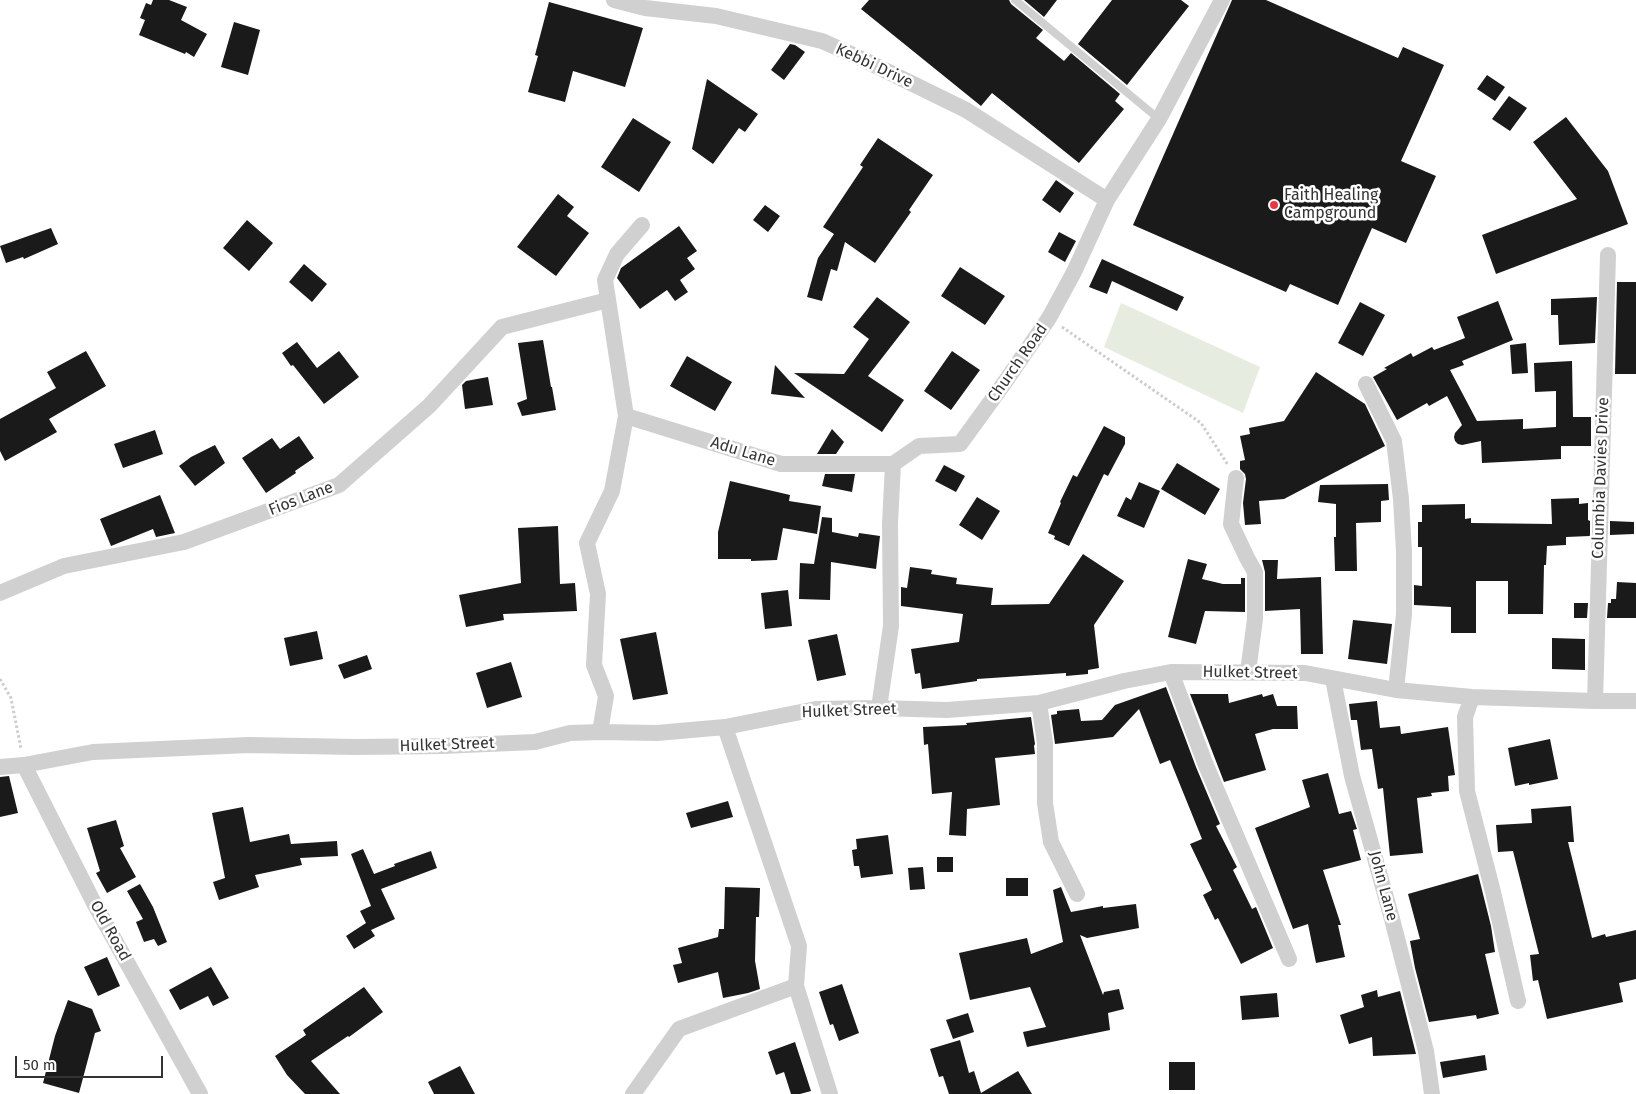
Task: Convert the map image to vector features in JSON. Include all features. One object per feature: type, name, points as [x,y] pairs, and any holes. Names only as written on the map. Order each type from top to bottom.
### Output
[{"type":"street","name":"Kebbi Drive","points":[[614,0],[645,8],[716,16],[822,41],[966,110],[1107,200]]},
{"type":"street","name":"Church Road","points":[[893,464],[919,446],[960,444],[1049,318],[1074,272],[1107,200],[1159,119],[1221,0]]},
{"type":"street","points":[[600,732],[606,696],[594,665],[598,594],[587,544],[612,491],[626,416],[604,280],[617,254],[642,225]]},
{"type":"street","name":"Columbia Davies Drive","points":[[1595,701],[1608,255]]},
{"type":"street","name":"Fios Lane","points":[[0,593],[64,566],[184,542],[339,485],[429,406],[502,327],[608,300]]},
{"type":"street","points":[[1366,384],[1394,441],[1401,498],[1404,552],[1404,614],[1396,690]]},
{"type":"street","name":"Adu Lane","points":[[626,416],[781,464],[893,464]]},
{"type":"street","points":[[879,708],[891,626],[890,524],[893,464]]},
{"type":"street","points":[[1236,478],[1231,524],[1255,572],[1255,619],[1248,672]]},
{"type":"street","points":[[1171,672],[1204,763],[1289,958]]},
{"type":"street","name":"Hulket Street","points":[[0,767],[24,765],[93,752],[249,745],[356,747],[535,742],[570,733],[657,733],[725,727],[816,709],[947,710],[1039,703],[1124,681],[1171,672],[1305,673],[1396,690],[1472,697],[1636,701]]},
{"type":"street","name":"John Lane","points":[[1333,679],[1352,776],[1426,1051],[1432,1094]]},
{"type":"street","points":[[1472,697],[1464,717],[1467,792],[1493,892],[1518,1001]]},
{"type":"street","points":[[1039,703],[1045,743],[1045,803],[1050,842],[1077,894]]},
{"type":"street","points":[[725,727],[799,946],[796,986],[830,1094]]},
{"type":"street","name":"Old Road","points":[[24,765],[94,903],[200,1094]]},
{"type":"street","points":[[633,1094],[679,1029],[796,986]]},
{"type":"lane","points":[[1015,0],[1159,119]]},
{"type":"path","points":[[1049,318],[1201,422],[1236,478]]},
{"type":"path","points":[[0,679],[11,698],[24,765]]},
{"type":"shaded area","points":[[1121,303],[1260,367],[1243,413],[1104,347]]},
{"type":"building","points":[[153,0],[169,0],[187,7],[181,20],[207,34],[194,57],[186,52],[185,54],[139,35],[145,20],[140,18],[146,3],[151,5]]},
{"type":"building","points":[[869,0],[1009,0],[1011,4],[1043,30],[1036,38],[1064,61],[1071,53],[1120,94],[1115,101],[1124,109],[1079,163],[992,93],[981,106],[861,9]]},
{"type":"building","points":[[1024,0],[1057,0],[1044,17]]},
{"type":"building","points":[[1112,0],[1181,0],[1189,6],[1127,85],[1078,44]]},
{"type":"building","points":[[1232,0],[1266,0],[1398,58],[1403,47],[1444,65],[1401,161],[1436,176],[1406,243],[1372,228],[1338,305],[1290,284],[1286,292],[1133,225]]},
{"type":"building","points":[[549,2],[643,28],[625,87],[573,71],[565,102],[528,92],[538,56],[535,55]]},
{"type":"building","points":[[234,22],[260,30],[248,75],[221,67]]},
{"type":"building","points":[[790,44],[805,52],[784,80],[771,70]]},
{"type":"building","points":[[1487,75],[1505,87],[1495,101],[1477,89]]},
{"type":"building","points":[[707,79],[758,114],[745,132],[739,128],[713,164],[692,149]]},
{"type":"building","points":[[1509,96],[1527,108],[1510,131],[1492,119]]},
{"type":"building","points":[[1566,117],[1608,171],[1628,224],[1496,274],[1482,235],[1577,199],[1533,142]]},
{"type":"building","points":[[633,118],[671,142],[639,192],[601,167]]},
{"type":"building","points":[[878,138],[933,175],[909,210],[911,212],[875,263],[845,242],[837,271],[831,269],[822,301],[807,297],[818,258],[834,234],[823,227],[863,167],[860,165]]},
{"type":"building","points":[[1056,180],[1074,193],[1060,213],[1042,200]]},
{"type":"building","points":[[558,194],[574,207],[567,216],[589,233],[556,276],[517,247]]},
{"type":"building","points":[[765,205],[780,216],[768,232],[753,220]]},
{"type":"building","points":[[247,220],[273,243],[249,271],[223,248]]},
{"type":"building","points":[[679,226],[697,251],[687,258],[695,269],[680,280],[688,292],[675,301],[667,290],[640,309],[617,278],[621,268]]},
{"type":"building","points":[[51,228],[58,244],[24,259],[23,257],[6,263],[0,246]]},
{"type":"building","points":[[1059,232],[1076,241],[1065,262],[1048,252]]},
{"type":"building","points":[[1102,259],[1184,297],[1177,311],[1112,281],[1107,294],[1089,287]]},
{"type":"building","points":[[304,264],[327,284],[312,302],[289,282]]},
{"type":"building","points":[[960,267],[1005,296],[985,325],[941,296]]},
{"type":"building","points":[[1617,282],[1636,282],[1636,374],[1615,374]]},
{"type":"building","points":[[877,297],[910,322],[868,376],[904,400],[882,432],[794,373],[844,374],[869,339],[853,327]]},
{"type":"building","points":[[1597,297],[1595,343],[1559,345],[1558,315],[1551,315],[1551,299]]},
{"type":"building","points":[[1498,301],[1513,340],[1462,361],[1464,365],[1450,370],[1477,421],[1523,419],[1523,429],[1556,427],[1556,391],[1535,392],[1534,363],[1572,361],[1573,417],[1591,417],[1591,446],[1561,446],[1561,459],[1482,463],[1481,441],[1462,445],[1455,441],[1455,433],[1462,425],[1447,396],[1429,406],[1427,403],[1397,420],[1373,377],[1387,369],[1384,368],[1411,353],[1413,357],[1432,347],[1434,350],[1465,338],[1457,317]]},
{"type":"building","points":[[1360,302],[1385,315],[1363,356],[1338,343]]},
{"type":"building","points":[[543,340],[556,410],[522,416],[517,403],[527,399],[518,343]]},
{"type":"building","points":[[297,342],[317,368],[339,351],[359,377],[324,404],[282,353]]},
{"type":"building","points":[[1526,343],[1528,373],[1512,374],[1510,345]]},
{"type":"building","points":[[86,351],[106,386],[49,419],[57,432],[5,461],[0,451],[0,419],[56,388],[47,372]]},
{"type":"building","points":[[952,351],[980,370],[951,410],[924,391]]},
{"type":"building","points":[[687,356],[732,382],[715,411],[670,386]]},
{"type":"building","points":[[775,365],[805,398],[771,394]]},
{"type":"building","points":[[1316,372],[1365,404],[1385,446],[1284,499],[1259,501],[1261,524],[1245,525],[1243,503],[1246,479],[1245,474],[1240,469],[1240,461],[1245,460],[1240,436],[1250,434],[1249,428],[1284,421]]},
{"type":"building","points":[[488,377],[493,405],[465,409],[462,385],[466,381]]},
{"type":"building","points":[[1104,426],[1125,437],[1125,444],[1108,476],[1104,474],[1069,546],[1054,539],[1055,536],[1048,533],[1073,475],[1077,477]]},
{"type":"building","points":[[832,429],[844,442],[836,454],[817,454]]},
{"type":"building","points":[[155,430],[163,454],[123,468],[114,444]]},
{"type":"building","points":[[299,436],[314,458],[295,471],[296,473],[266,493],[242,458],[272,438],[280,449]]},
{"type":"building","points":[[215,445],[225,463],[195,486],[179,466],[191,457]]},
{"type":"building","points":[[1177,463],[1220,489],[1205,515],[1161,489]]},
{"type":"building","points":[[944,465],[965,476],[956,492],[935,481]]},
{"type":"building","points":[[825,474],[855,474],[852,492],[822,486]]},
{"type":"building","points":[[730,481],[790,495],[789,501],[821,506],[817,534],[783,528],[777,560],[718,559],[718,532]]},
{"type":"building","points":[[1139,482],[1160,491],[1144,528],[1117,516],[1126,497],[1131,500]]},
{"type":"building","points":[[1388,484],[1389,500],[1381,501],[1381,522],[1356,523],[1357,571],[1335,571],[1334,537],[1336,537],[1336,504],[1318,502],[1320,485]]},
{"type":"building","points":[[160,495],[175,533],[156,537],[153,529],[111,546],[100,519]]},
{"type":"building","points":[[977,497],[1000,511],[982,540],[959,525]]},
{"type":"building","points":[[1579,498],[1579,504],[1588,503],[1590,536],[1566,537],[1566,545],[1547,546],[1546,565],[1544,565],[1543,614],[1508,614],[1508,581],[1476,581],[1476,633],[1451,633],[1451,607],[1414,605],[1414,585],[1422,586],[1422,547],[1418,547],[1418,522],[1422,522],[1422,505],[1465,504],[1465,519],[1471,518],[1471,523],[1552,524],[1551,499]]},
{"type":"building","points":[[822,517],[832,518],[832,532],[858,537],[859,533],[880,536],[876,569],[831,562],[830,600],[799,599],[800,563],[814,564]]},
{"type":"building","points":[[1610,521],[1634,522],[1634,534],[1610,535]]},
{"type":"building","points":[[558,526],[560,584],[575,583],[577,611],[503,614],[504,620],[466,627],[459,595],[521,583],[518,528]]},
{"type":"building","points":[[1083,554],[1124,581],[1094,625],[1099,668],[1088,670],[1088,674],[1066,676],[1066,673],[977,679],[977,681],[922,689],[920,673],[915,674],[911,649],[959,642],[963,614],[901,606],[901,587],[907,588],[910,567],[932,570],[931,574],[957,578],[956,584],[993,588],[991,605],[1049,604]]},
{"type":"building","points":[[1188,559],[1207,564],[1202,579],[1223,584],[1241,584],[1241,578],[1245,578],[1245,612],[1205,611],[1196,644],[1168,637]]},
{"type":"building","points":[[1262,560],[1278,560],[1277,579],[1321,577],[1323,654],[1301,654],[1300,609],[1265,611],[1265,572]]},
{"type":"building","points":[[1617,582],[1636,583],[1636,618],[1607,618],[1608,603],[1611,603],[1611,599],[1616,599]]},
{"type":"building","points":[[788,590],[792,626],[765,629],[761,593]]},
{"type":"building","points":[[1574,603],[1588,603],[1587,618],[1574,618]]},
{"type":"building","points":[[1353,620],[1392,624],[1387,664],[1348,659]]},
{"type":"building","points":[[317,631],[323,659],[290,666],[284,638]]},
{"type":"building","points":[[656,632],[668,694],[633,700],[620,639]]},
{"type":"building","points":[[837,634],[846,675],[817,681],[808,640]]},
{"type":"building","points":[[1552,638],[1585,639],[1585,670],[1552,669]]},
{"type":"building","points":[[367,655],[372,669],[344,679],[338,665]]},
{"type":"building","points":[[511,662],[522,697],[487,708],[476,673]]},
{"type":"building","points":[[1166,687],[1220,824],[1216,826],[1237,867],[1233,870],[1252,909],[1256,907],[1273,948],[1241,964],[1218,918],[1215,920],[1203,895],[1212,890],[1190,844],[1202,839],[1170,760],[1160,764],[1139,709],[1113,737],[1055,744],[1051,715],[1057,714],[1057,711],[1079,709],[1081,721],[1102,720],[1115,705]]},
{"type":"building","points":[[1190,694],[1228,694],[1229,703],[1262,694],[1263,697],[1273,694],[1277,706],[1297,706],[1298,729],[1273,729],[1255,734],[1266,770],[1224,782]]},
{"type":"building","points":[[1377,701],[1380,728],[1400,726],[1401,734],[1448,727],[1455,775],[1448,776],[1449,791],[1431,793],[1432,796],[1417,798],[1423,853],[1390,856],[1383,788],[1378,789],[1372,749],[1361,750],[1357,720],[1351,720],[1349,704]]},
{"type":"building","points":[[1031,717],[1035,754],[995,758],[1000,805],[967,809],[966,836],[949,835],[952,792],[932,794],[928,744],[924,745],[923,727],[967,725],[966,723]]},
{"type":"building","points":[[1550,739],[1558,779],[1515,786],[1508,748]]},
{"type":"building","points":[[1328,773],[1339,814],[1351,811],[1357,829],[1353,830],[1361,860],[1323,870],[1341,925],[1338,925],[1345,957],[1316,963],[1308,924],[1293,929],[1255,828],[1310,807],[1302,780]]},
{"type":"building","points":[[9,776],[18,813],[0,817],[0,777]]},
{"type":"building","points":[[728,801],[733,817],[691,828],[686,813]]},
{"type":"building","points":[[1571,806],[1574,842],[1568,842],[1592,938],[1605,934],[1606,937],[1636,930],[1636,979],[1619,983],[1623,1002],[1547,1019],[1538,980],[1533,981],[1530,955],[1539,954],[1513,851],[1498,852],[1496,825],[1532,823],[1531,809]]},
{"type":"building","points":[[243,807],[250,842],[289,834],[291,844],[337,841],[338,856],[300,858],[302,865],[255,875],[259,887],[219,900],[213,882],[225,878],[212,813]]},
{"type":"building","points":[[116,820],[124,846],[120,848],[136,877],[107,893],[96,873],[100,871],[87,828]]},
{"type":"building","points":[[888,835],[893,874],[861,878],[859,866],[854,866],[852,850],[857,849],[856,839]]},
{"type":"building","points":[[363,849],[374,874],[395,866],[394,864],[431,851],[437,868],[381,889],[395,919],[371,930],[375,936],[354,949],[346,936],[366,923],[360,911],[371,906],[351,854]]},
{"type":"building","points":[[937,857],[953,857],[953,872],[937,872]]},
{"type":"building","points":[[923,867],[925,889],[910,890],[908,868]]},
{"type":"building","points":[[1478,874],[1491,926],[1495,952],[1485,954],[1499,1014],[1477,1019],[1476,1015],[1429,1022],[1410,941],[1420,939],[1408,894]]},
{"type":"building","points":[[1006,878],[1028,878],[1028,896],[1006,896]]},
{"type":"building","points":[[140,884],[153,907],[167,942],[158,946],[154,939],[144,942],[136,922],[143,919],[127,891]]},
{"type":"building","points":[[725,887],[760,888],[759,917],[756,917],[755,961],[760,989],[723,998],[718,972],[678,983],[673,965],[682,963],[678,948],[718,937],[719,929],[724,929]]},
{"type":"building","points":[[1061,887],[1071,912],[1103,906],[1103,908],[1136,904],[1139,928],[1087,938],[1080,935],[1103,995],[1104,992],[1119,989],[1124,1009],[1108,1013],[1110,1030],[1027,1047],[1023,1032],[1046,1027],[1030,987],[970,1000],[959,953],[1027,938],[1031,954],[1063,942],[1053,890]]},
{"type":"building","points":[[107,957],[120,986],[98,996],[84,967]]},
{"type":"building","points":[[211,967],[229,998],[213,1006],[208,996],[180,1010],[169,990]]},
{"type":"building","points":[[842,984],[859,1033],[839,1041],[833,1024],[830,1025],[819,992]]},
{"type":"building","points":[[364,987],[383,1012],[349,1037],[311,1061],[340,1094],[305,1094],[287,1075],[275,1056],[306,1035],[303,1030]]},
{"type":"building","points":[[1377,990],[1378,997],[1400,991],[1416,1054],[1373,1056],[1372,1037],[1349,1044],[1340,1015],[1364,1007],[1361,995]]},
{"type":"building","points":[[1277,993],[1279,1017],[1242,1020],[1240,996]]},
{"type":"building","points":[[68,1000],[92,1009],[101,1031],[95,1033],[79,1093],[43,1083],[55,1036]]},
{"type":"building","points":[[968,1013],[974,1032],[953,1039],[946,1020]]},
{"type":"building","points":[[960,1040],[969,1073],[974,1071],[981,1093],[1018,1071],[1032,1094],[949,1094],[943,1076],[939,1077],[930,1049]]},
{"type":"building","points":[[795,1042],[811,1091],[800,1094],[791,1094],[784,1072],[776,1075],[768,1052]]},
{"type":"building","points":[[1485,1055],[1487,1070],[1443,1078],[1440,1062]]},
{"type":"building","points":[[1169,1062],[1195,1062],[1195,1090],[1169,1090]]},
{"type":"building","points":[[460,1066],[475,1094],[434,1094],[428,1082]]},
{"type":"place","name":"Faith Healing Campground","points":[[1274,205]]}]
